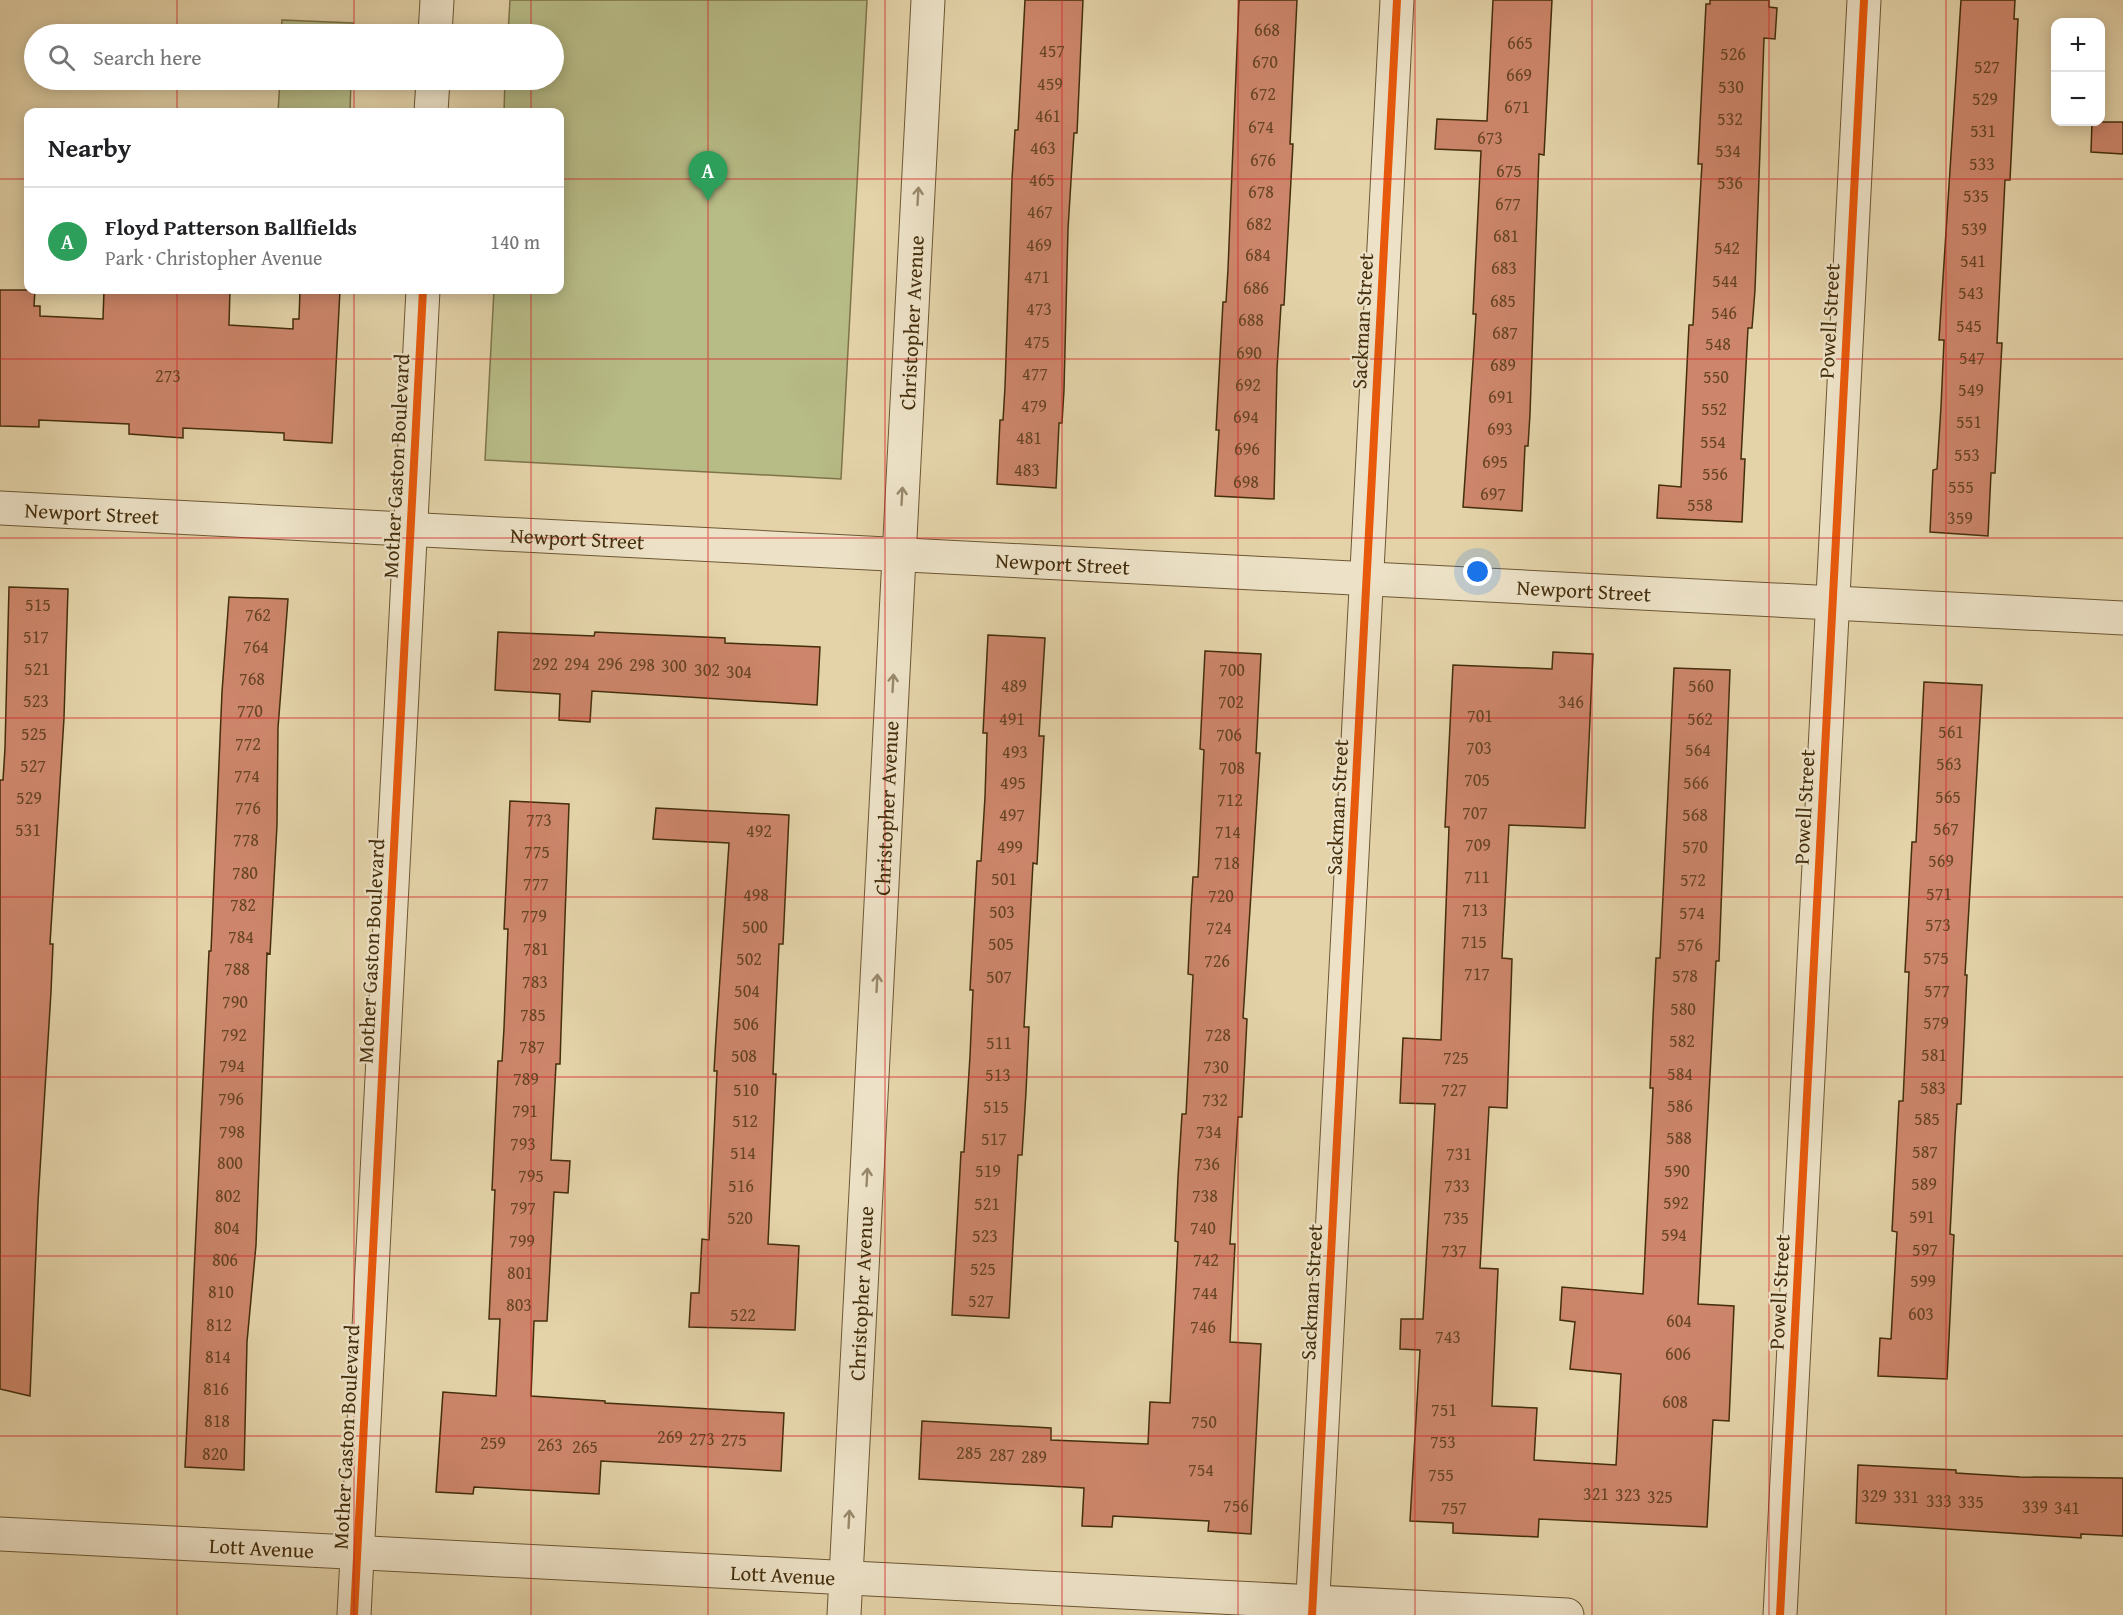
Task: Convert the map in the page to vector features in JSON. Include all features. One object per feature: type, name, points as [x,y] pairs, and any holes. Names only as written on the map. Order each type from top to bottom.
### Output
[{"type":"street","points":[[436,24],[437,0]]},
{"type":"street","name":"Christopher Avenue","points":[[844,1615],[928,0]]},
{"type":"street","name":"Sackman Street","points":[[1313,1609],[1397,0]]},
{"type":"street","name":"Powell Street","points":[[1780,1615],[1864,0]]},
{"type":"street","points":[[431,108],[432,90]]},
{"type":"street","name":"Mother Gaston Boulevard","points":[[354,1615],[423,294]]},
{"type":"street","name":"Newport Street","points":[[0,508],[2123,618]]},
{"type":"street","name":"Lott Avenue","points":[[0,1534],[846,1577],[1313,1609],[1567,1615]]},
{"type":"green space","points":[[510,0],[867,0],[841,479],[485,460],[494,294],[564,294],[564,108],[504,108],[505,90],[564,90],[564,24],[509,24]]},
{"type":"green space","points":[[282,20],[353,23],[353,24],[282,24]]},
{"type":"green space","points":[[279,90],[351,90],[350,108],[278,108]]},
{"type":"building","points":[[1025,0],[1083,0],[1077,133],[1074,133],[1068,229],[1064,390],[1062,423],[1059,423],[1056,488],[997,484],[1000,420],[1003,420],[1005,387],[1012,179],[1015,130],[1018,130]]},
{"type":"building","points":[[1239,0],[1297,0],[1290,144],[1293,144],[1284,305],[1281,305],[1277,369],[1274,499],[1215,496],[1219,430],[1216,430],[1223,302],[1226,302],[1228,269]]},
{"type":"building","points":[[1493,0],[1552,0],[1544,155],[1539,154],[1530,414],[1528,446],[1525,446],[1522,511],[1463,507],[1476,314],[1473,314],[1481,151],[1435,149],[1437,119],[1487,121]]},
{"type":"building","points":[[1710,0],[1769,0],[1769,7],[1777,8],[1775,39],[1764,38],[1755,290],[1752,328],[1748,328],[1741,459],[1745,459],[1742,522],[1657,518],[1659,485],[1681,487],[1689,325],[1693,325],[1702,164],[1698,164],[1706,4],[1710,4]]},
{"type":"building","points":[[1961,0],[2015,0],[2014,19],[2018,19],[2010,180],[2005,180],[1997,343],[2002,343],[1995,473],[1991,473],[1988,536],[1930,532],[1933,470],[1937,469],[1941,407],[1944,340],[1939,340]]},
{"type":"building","points":[[2105,122],[2123,122],[2123,154],[2091,152],[2092,126],[2105,126]]},
{"type":"building","points":[[0,290],[24,290],[24,294],[35,294],[34,306],[40,306],[40,316],[103,319],[104,294],[230,294],[229,325],[293,329],[293,319],[299,319],[300,294],[340,294],[332,443],[284,440],[284,433],[183,428],[183,438],[129,434],[129,424],[39,420],[39,427],[0,426]]},
{"type":"building","points":[[9,587],[68,589],[64,718],[50,944],[53,944],[51,992],[38,1202],[30,1396],[0,1389],[0,780],[3,780],[5,748]]},
{"type":"building","points":[[229,597],[288,599],[278,728],[277,825],[270,954],[267,953],[256,1245],[247,1342],[244,1470],[185,1467],[222,692]]},
{"type":"building","points":[[498,632],[594,636],[595,632],[725,638],[725,643],[820,647],[817,705],[592,691],[590,722],[559,720],[560,694],[495,690]]},
{"type":"building","points":[[988,635],[1045,638],[1039,736],[1044,736],[1037,864],[1033,863],[1024,1027],[1029,1027],[1026,1092],[1022,1155],[1018,1155],[1009,1318],[952,1315],[961,1152],[964,1152],[970,1056],[973,990],[970,990],[977,861],[981,861],[985,797],[987,733],[983,733]]},
{"type":"building","points":[[1205,651],[1261,654],[1256,753],[1260,753],[1243,1018],[1247,1019],[1242,1117],[1238,1117],[1230,1244],[1235,1244],[1230,1342],[1261,1344],[1251,1534],[1208,1531],[1209,1521],[1113,1516],[1112,1527],[1082,1526],[1084,1488],[919,1479],[922,1421],[1051,1428],[1051,1440],[1148,1444],[1150,1402],[1170,1403],[1178,1242],[1175,1241],[1178,1177],[1182,1114],[1186,1114],[1193,975],[1188,974],[1191,910],[1193,877],[1198,877],[1204,750],[1200,749]]},
{"type":"building","points":[[1553,652],[1593,654],[1585,828],[1509,825],[1502,958],[1512,959],[1507,1108],[1489,1107],[1480,1268],[1498,1269],[1492,1406],[1537,1408],[1534,1460],[1616,1465],[1621,1374],[1570,1369],[1575,1322],[1560,1320],[1562,1287],[1643,1294],[1653,1088],[1650,1088],[1653,1017],[1656,958],[1660,958],[1674,668],[1730,670],[1719,961],[1716,961],[1698,1304],[1734,1306],[1729,1421],[1713,1420],[1707,1527],[1539,1519],[1538,1537],[1453,1533],[1453,1523],[1410,1521],[1420,1350],[1400,1349],[1401,1319],[1423,1319],[1435,1104],[1400,1103],[1403,1038],[1441,1040],[1449,827],[1445,827],[1453,665],[1552,669]]},
{"type":"building","points":[[1924,682],[1982,685],[1965,975],[1967,975],[1961,1104],[1957,1104],[1950,1234],[1954,1235],[1947,1379],[1878,1376],[1880,1338],[1891,1339],[1897,1232],[1892,1231],[1899,1101],[1903,1101],[1909,972],[1905,972],[1912,842],[1916,842]]},
{"type":"building","points":[[510,801],[569,804],[560,1064],[556,1064],[551,1160],[570,1161],[568,1193],[554,1192],[547,1321],[534,1321],[531,1396],[605,1401],[605,1403],[784,1413],[781,1471],[601,1461],[599,1494],[474,1487],[473,1494],[436,1492],[443,1392],[496,1396],[500,1319],[489,1319],[495,1190],[492,1190],[498,1061],[502,1061],[504,1028],[508,929],[504,929]]},
{"type":"building","points":[[656,808],[789,815],[783,944],[779,944],[768,1244],[799,1246],[795,1330],[689,1327],[691,1293],[699,1293],[702,1239],[709,1240],[717,1071],[714,1071],[729,843],[653,839]]},
{"type":"building","points":[[1858,1465],[1956,1470],[1956,1473],[2020,1477],[2123,1478],[2123,1536],[2081,1534],[2081,1538],[1856,1523]]},
{"type":"cycle path","points":[[1312,1615],[1397,0]]},
{"type":"cycle path","points":[[1780,1615],[1864,0]]},
{"type":"cycle path","points":[[354,1615],[423,294]]},
{"type":"place","name":"Floyd Patterson Ballfields","points":[[708,201]]}]
